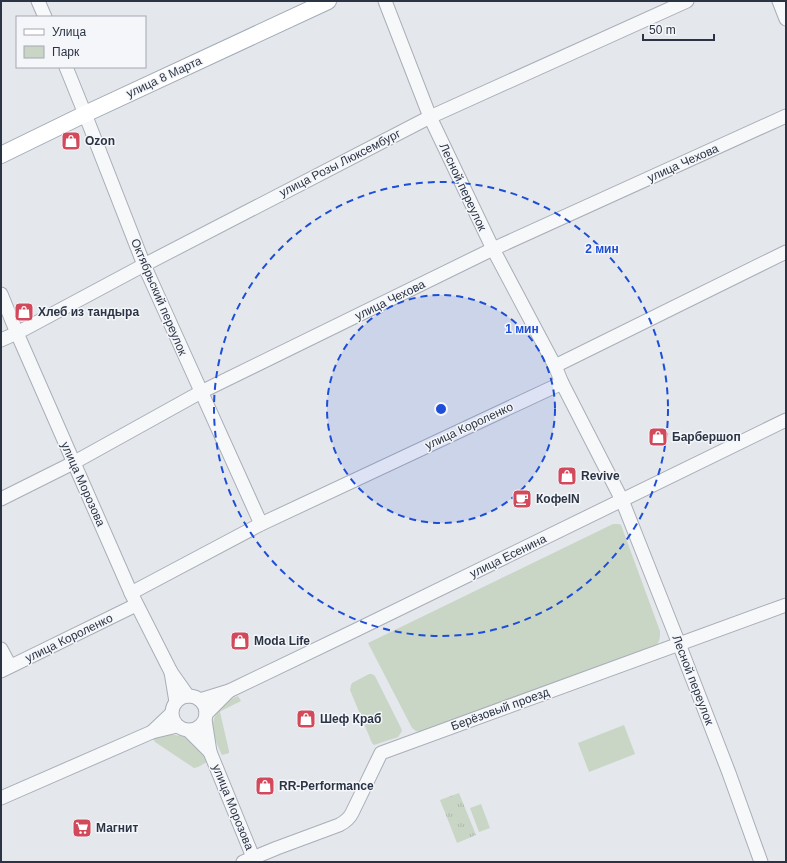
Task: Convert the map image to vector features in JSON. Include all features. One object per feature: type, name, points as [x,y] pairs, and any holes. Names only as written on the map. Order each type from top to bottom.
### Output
[{"type":"main road","name":"улица 8 Марта","points":[[1,155],[85,114],[328,1]]},
{"type":"street","points":[[38,1],[45,16]]},
{"type":"street","name":"Лесной переулок","points":[[385,1],[430,117],[493,249],[555,366]]},
{"type":"street","name":"улица Розы Люксембург","points":[[1,340],[430,117],[687,1]]},
{"type":"street","points":[[779,1],[786,19]]},
{"type":"street","name":"Октябрьский переулок","points":[[66,68],[144,265],[261,524]]},
{"type":"street","name":"улица Чехова","points":[[1,499],[73,463],[201,392],[493,249],[786,116]]},
{"type":"street","points":[[562,383],[555,366],[786,252]]},
{"type":"street","name":"улица Морозова","points":[[1,294],[130,593],[171,672]]},
{"type":"street","name":"Лесной переулок","points":[[562,383],[622,500],[741,804],[761,862]]},
{"type":"street","name":"улица Короленко","points":[[130,593],[261,524],[562,383]]},
{"type":"street","name":"улица Есенина","points":[[230,691],[786,420]]},
{"type":"street","name":"улица Короленко","points":[[5,668],[136,605]]},
{"type":"street","name":"Берёзовый проезд","points":[[250,861],[284,845],[345,822],[352,813],[381,753],[786,605]]},
{"type":"street","points":[[1,649],[5,668]]},
{"type":"street","points":[[171,672],[188,696]]},
{"type":"street","points":[[171,672],[176,702]]},
{"type":"street","points":[[200,700],[230,691]]},
{"type":"street","points":[[210,752],[206,717],[204,706],[200,700],[188,696],[181,697],[172,707],[171,714],[176,726],[182,730],[189,731],[201,726],[206,717],[230,691]]},
{"type":"street","points":[[152,732],[171,714]]},
{"type":"street","points":[[1,798],[152,732],[176,726]]},
{"type":"street","points":[[189,731],[210,752]]},
{"type":"street","name":"улица Морозова","points":[[210,752],[250,861]]},
{"type":"green space","points":[[613,524],[621,525],[660,631],[658,643],[655,646],[421,732],[412,728],[368,643]]},
{"type":"green space","points":[[369,674],[375,676],[402,731],[398,737],[374,745],[350,690],[352,683]]},
{"type":"green space","points":[[238,696],[241,701],[220,712],[229,751],[229,753],[222,755],[214,735],[213,721],[222,706]]},
{"type":"green space","points":[[624,725],[635,754],[589,772],[578,743]]},
{"type":"green space","points":[[162,734],[184,737],[190,740],[199,748],[207,762],[194,768],[155,742],[152,737]]},
{"type":"green space","points":[[459,793],[476,835],[457,843],[440,800]]},
{"type":"green space","points":[[481,804],[490,828],[479,832],[470,808]]},
{"type":"place","name":"Ozon","points":[[71,141]]},
{"type":"place","name":"Хлеб из тандыра","points":[[24,312]]},
{"type":"place","name":"Барбершоп","points":[[658,437]]},
{"type":"place","name":"Revive","points":[[567,476]]},
{"type":"place","name":"КофеIN","points":[[522,499]]},
{"type":"place","name":"Moda Life","points":[[240,641]]},
{"type":"place","name":"Шеф Краб","points":[[306,719]]},
{"type":"place","name":"RR-Performance","points":[[265,786]]},
{"type":"place","name":"Магнит","points":[[82,828]]}]
